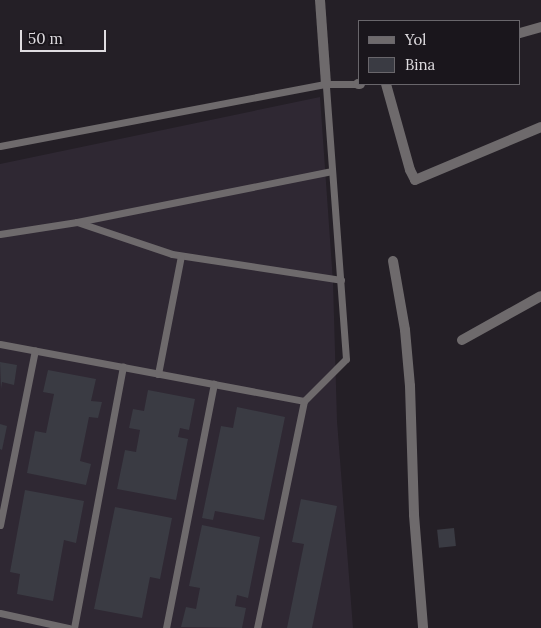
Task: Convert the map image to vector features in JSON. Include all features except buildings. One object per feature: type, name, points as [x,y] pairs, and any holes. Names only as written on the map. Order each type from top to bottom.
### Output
[{"type":"street","points":[[320,0],[326,84]]},
{"type":"street","points":[[521,33],[541,27]]},
{"type":"street","points":[[386,85],[410,170],[415,180],[541,127]]},
{"type":"street","points":[[393,261],[404,330],[410,386],[414,515],[423,628]]},
{"type":"street","points":[[462,340],[541,296]]},
{"type":"lane","points":[[257,628],[304,401],[346,359],[326,84]]},
{"type":"lane","points":[[0,146],[326,84],[358,84]]},
{"type":"lane","points":[[0,234],[77,222],[332,171]]},
{"type":"lane","points":[[77,222],[182,256],[341,280]]},
{"type":"lane","points":[[158,374],[182,256]]},
{"type":"lane","points":[[0,344],[304,401]]},
{"type":"lane","points":[[0,525],[35,350]]},
{"type":"lane","points":[[74,628],[122,367]]},
{"type":"lane","points":[[166,628],[214,384]]},
{"type":"lane","points":[[0,613],[69,628]]},
{"type":"shaded area","points":[[320,97],[333,282],[337,421],[353,628],[0,628],[0,164]]}]
